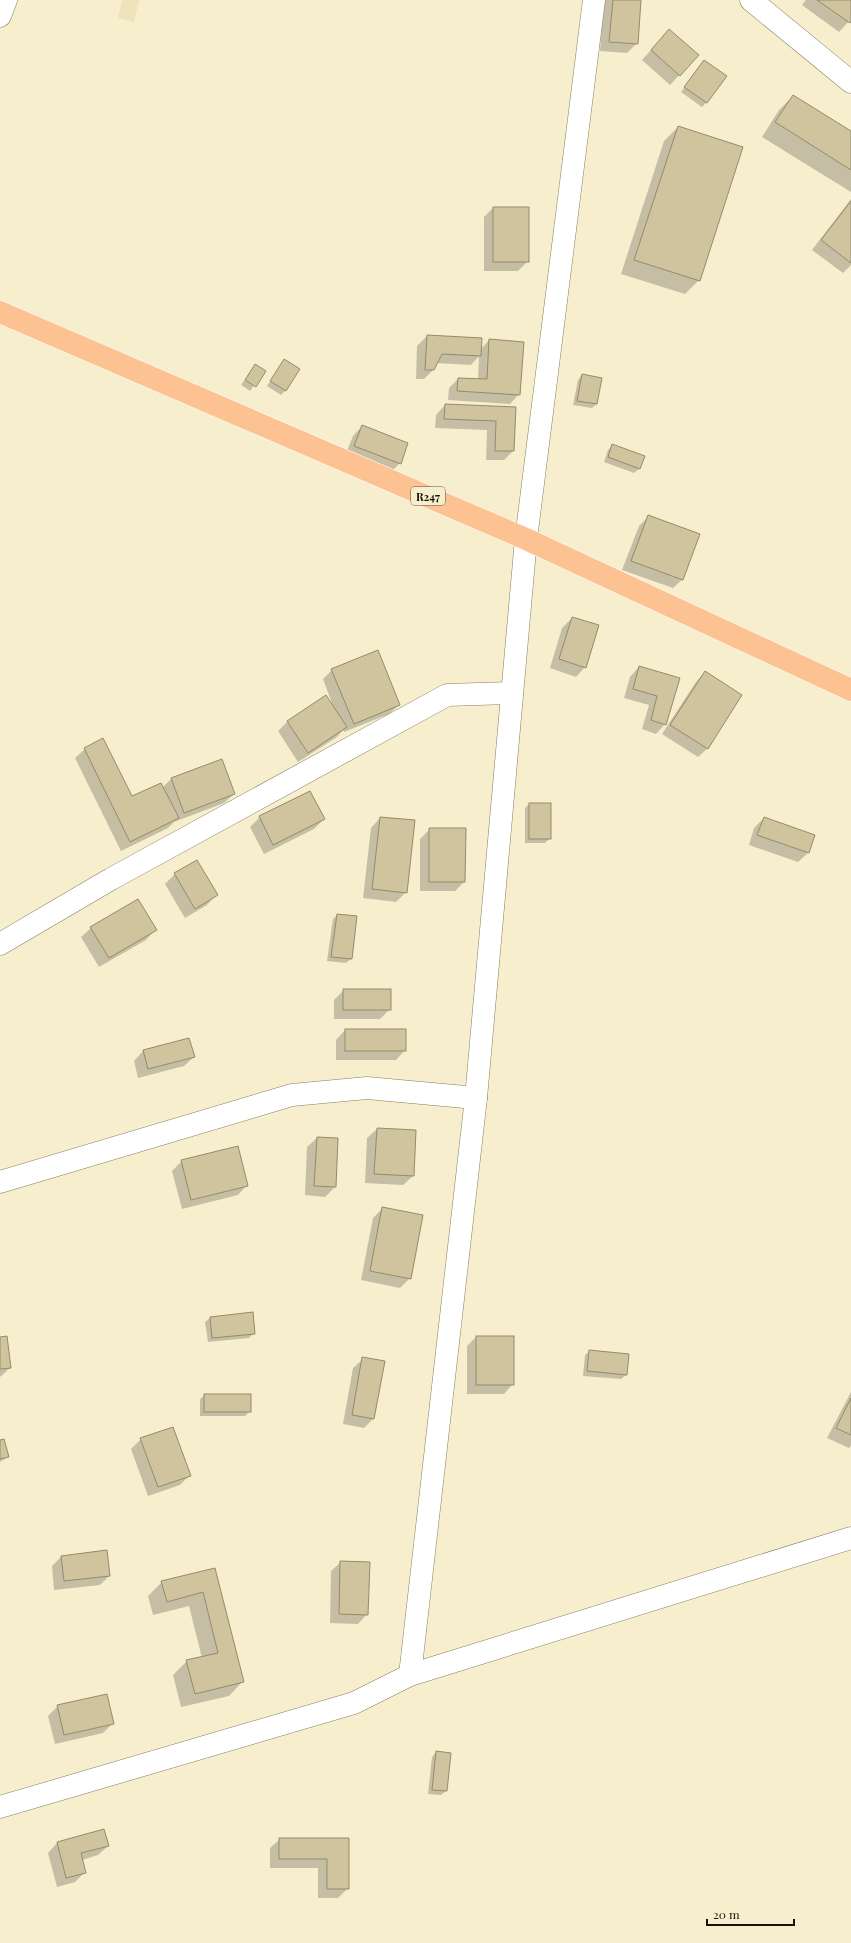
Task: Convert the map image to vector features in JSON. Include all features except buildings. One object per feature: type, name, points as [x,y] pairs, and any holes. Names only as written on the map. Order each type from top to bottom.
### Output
[{"type":"main road","name":"R247","points":[[0,312],[526,539],[851,690]]},
{"type":"street","points":[[0,16],[6,0]]},
{"type":"street","points":[[410,1675],[476,1098],[526,539],[594,0]]},
{"type":"street","points":[[751,0],[851,82]]},
{"type":"street","points":[[0,944],[111,879],[447,695],[512,693]]},
{"type":"street","points":[[0,1182],[292,1095],[368,1088],[476,1098]]},
{"type":"street","points":[[0,1807],[354,1703],[410,1675],[851,1538]]},
{"type":"shaded area","points":[[122,0],[139,0],[134,22],[118,18]]}]
